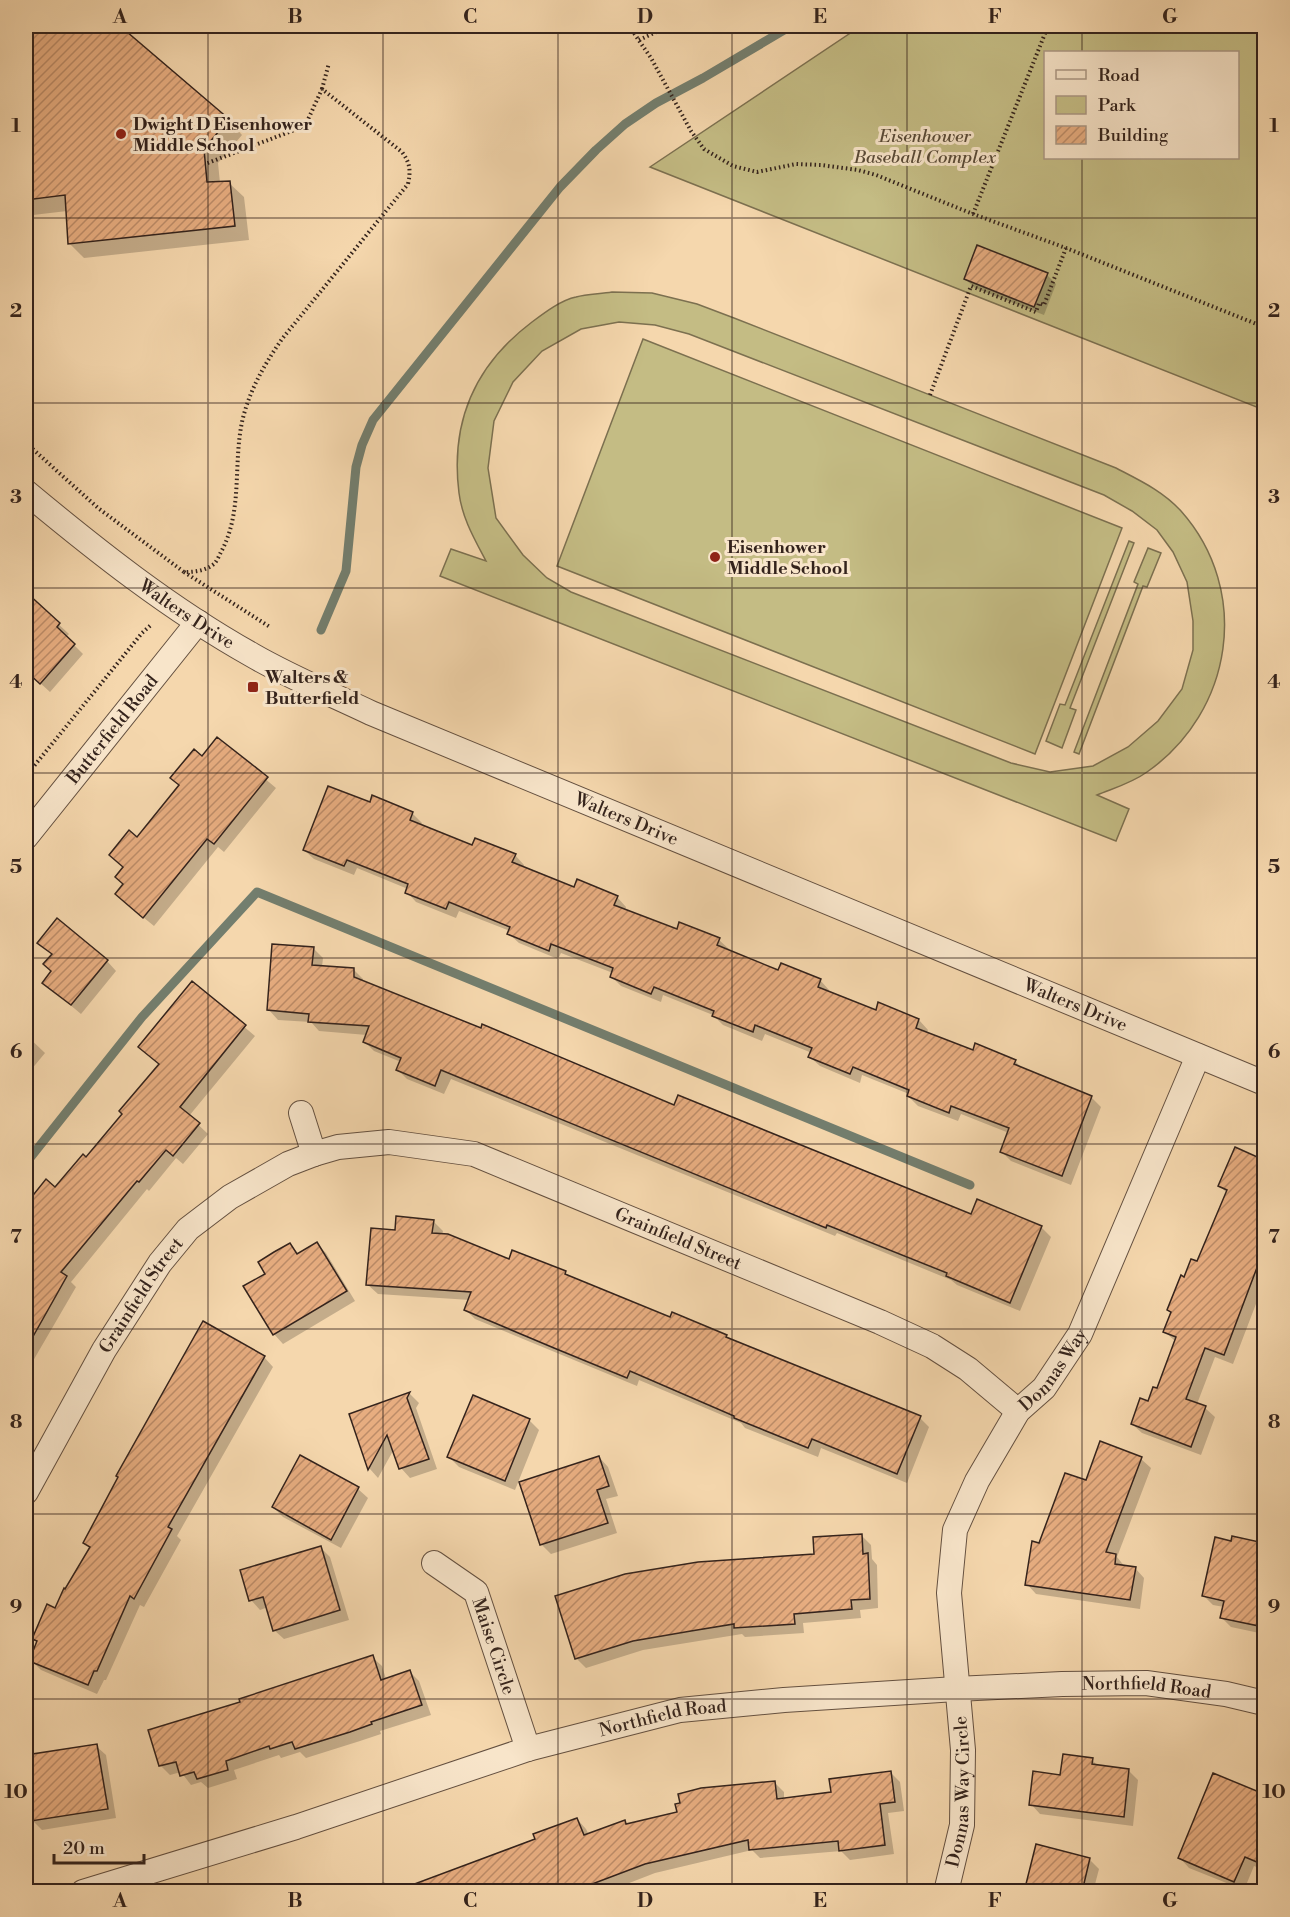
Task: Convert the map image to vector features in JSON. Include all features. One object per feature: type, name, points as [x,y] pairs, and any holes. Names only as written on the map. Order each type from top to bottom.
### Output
[{"type":"street","name":"Walters Drive","points":[[26,492],[98,551],[172,606],[270,664],[371,713],[1264,1083]]},
{"type":"street","name":"Butterfield Road","points":[[26,837],[198,622]]},
{"type":"street","name":"Donnas Way","points":[[956,1689],[949,1593],[955,1530],[976,1481],[1018,1411],[1044,1388],[1080,1334],[1198,1056]]},
{"type":"street","points":[[302,1113],[314,1154]]},
{"type":"street","name":"Grainfield Street","points":[[26,1492],[106,1346],[160,1263],[188,1229],[230,1197],[288,1164],[338,1147],[389,1142],[474,1154],[880,1322],[932,1346],[969,1369],[1018,1411]]},
{"type":"street","name":"Maise Circle","points":[[434,1563],[476,1592],[528,1749]]},
{"type":"street","name":"Northfield Road","points":[[83,1892],[296,1827],[528,1749],[680,1710],[784,1700],[1062,1684],[1146,1683],[1226,1694],[1264,1703]]},
{"type":"street","name":"Donnas Way Circle","points":[[946,1892],[962,1825],[963,1750],[956,1689]]},
{"type":"path","points":[[629,26],[651,58],[704,149],[733,166],[757,172],[796,164],[858,170],[1066,248],[1264,327]]},
{"type":"path","points":[[639,40],[669,26]]},
{"type":"path","points":[[973,214],[1048,26]]},
{"type":"path","points":[[206,164],[305,126],[322,88],[329,63]]},
{"type":"path","points":[[184,572],[197,572],[215,563],[228,538],[235,509],[238,448],[243,419],[252,390],[264,365],[282,339],[408,184],[409,162],[402,152],[322,88]]},
{"type":"path","points":[[930,395],[971,286],[1036,312],[1040,303],[1044,304],[1066,248]]},
{"type":"path","points":[[26,296],[28,325],[26,339]]},
{"type":"path","points":[[26,443],[98,508],[184,572],[270,627]]},
{"type":"path","points":[[26,776],[142,633],[152,624]]},
{"type":"green space","name":"Eisenhower Baseball Complex","points":[[861,26],[1264,26],[1264,410],[650,167]]},
{"type":"green space","points":[[612,292],[652,293],[697,304],[734,318],[1116,468],[1159,492],[1181,511],[1203,543],[1218,577],[1224,613],[1223,649],[1214,684],[1199,717],[1176,747],[1141,776],[1097,795],[1129,809],[1116,841],[440,576],[451,549],[486,561],[463,511],[457,467],[463,419],[481,376],[512,339],[547,311],[570,299]],"holes":[[[619,322],[655,325],[689,334],[1104,495],[1132,511],[1157,530],[1173,552],[1187,582],[1193,621],[1193,650],[1182,689],[1158,721],[1128,747],[1093,766],[1050,772],[1011,763],[571,592],[547,578],[523,555],[496,518],[488,468],[494,421],[513,382],[542,351],[581,329]]]},
{"type":"green space","points":[[643,339],[1122,528],[1035,754],[557,566]]},
{"type":"green space","points":[[1129,541],[1134,543],[1070,708],[1076,710],[1062,748],[1046,741],[1060,704],[1065,705]]},
{"type":"green space","points":[[1148,548],[1161,553],[1147,587],[1143,586],[1079,754],[1074,752],[1138,584],[1134,582]]},
{"type":"building","name":"Dwight D Eisenhower Middle School","points":[[26,26],[120,26],[229,119],[204,149],[207,182],[230,181],[235,226],[68,244],[65,195],[26,200]]},
{"type":"building","points":[[977,245],[1048,273],[1034,307],[964,279]]},
{"type":"building","points":[[26,592],[60,623],[57,627],[75,644],[40,684],[26,671]]},
{"type":"building","points":[[217,737],[268,777],[214,844],[207,839],[143,918],[115,894],[123,884],[115,877],[123,867],[109,855],[129,830],[137,837],[179,785],[170,778],[194,749],[202,756]]},
{"type":"building","points":[[328,786],[370,802],[372,795],[413,812],[410,820],[472,845],[475,838],[516,854],[512,862],[574,887],[577,879],[618,896],[614,905],[677,929],[679,922],[720,938],[717,945],[778,970],[781,963],[821,979],[818,987],[876,1010],[878,1002],[919,1019],[916,1028],[973,1050],[975,1043],[1016,1060],[1014,1064],[1092,1096],[1062,1176],[1000,1152],[1009,1128],[951,1106],[949,1113],[907,1096],[909,1090],[853,1067],[850,1074],[808,1057],[812,1048],[755,1025],[753,1032],[712,1016],[714,1011],[654,987],[651,994],[610,977],[613,968],[551,944],[549,951],[507,934],[510,927],[449,902],[446,909],[405,893],[408,884],[347,860],[344,866],[303,850]]},
{"type":"building","points":[[57,918],[108,960],[71,1005],[42,983],[51,971],[43,964],[52,954],[37,943]]},
{"type":"building","points":[[272,944],[314,947],[312,965],[354,968],[354,977],[481,1028],[482,1024],[674,1105],[678,1095],[971,1214],[977,1199],[1042,1226],[1010,1303],[946,1276],[947,1273],[827,1225],[826,1228],[441,1070],[435,1086],[396,1070],[401,1058],[363,1042],[369,1026],[308,1022],[309,1014],[267,1010]]},
{"type":"building","points":[[192,981],[246,1025],[180,1107],[200,1123],[173,1156],[166,1150],[139,1182],[137,1181],[61,1272],[67,1276],[26,1349],[26,1204],[46,1179],[55,1187],[83,1154],[86,1157],[122,1114],[119,1111],[159,1064],[138,1047]]},
{"type":"building","points":[[1235,1147],[1264,1160],[1264,1249],[1224,1355],[1205,1348],[1186,1399],[1206,1406],[1191,1447],[1131,1424],[1140,1398],[1148,1401],[1153,1387],[1157,1388],[1176,1337],[1163,1332],[1171,1312],[1167,1310],[1181,1275],[1184,1277],[1191,1259],[1197,1261],[1227,1190],[1218,1186]]},
{"type":"building","points":[[396,1216],[434,1220],[432,1233],[448,1234],[509,1259],[512,1250],[670,1317],[672,1312],[727,1335],[726,1337],[921,1416],[897,1474],[812,1439],[808,1448],[734,1418],[734,1416],[630,1371],[627,1378],[464,1310],[471,1292],[366,1285],[371,1228],[395,1230]]},
{"type":"building","points":[[317,1242],[347,1291],[273,1335],[243,1286],[265,1274],[258,1262],[274,1252],[290,1243],[297,1254]]},
{"type":"building","points":[[203,1321],[265,1356],[168,1527],[172,1529],[134,1599],[130,1596],[97,1671],[94,1671],[88,1685],[29,1661],[37,1641],[32,1639],[47,1604],[55,1608],[64,1588],[90,1547],[83,1543],[118,1477],[116,1476]]},
{"type":"building","points":[[410,1392],[407,1398],[429,1459],[399,1469],[387,1435],[368,1470],[349,1414]]},
{"type":"building","points":[[473,1395],[530,1419],[505,1481],[447,1457]]},
{"type":"building","points":[[1100,1441],[1142,1457],[1106,1552],[1116,1554],[1115,1564],[1136,1567],[1130,1600],[1025,1585],[1032,1541],[1039,1543],[1065,1473],[1086,1480]]},
{"type":"building","points":[[300,1455],[359,1487],[331,1540],[272,1507]]},
{"type":"building","points":[[599,1456],[609,1486],[597,1490],[608,1523],[540,1545],[519,1482]]},
{"type":"building","points":[[862,1534],[863,1554],[868,1553],[870,1599],[851,1600],[852,1609],[794,1614],[795,1624],[734,1628],[734,1624],[633,1641],[575,1659],[555,1596],[625,1574],[698,1562],[814,1554],[813,1537]]},
{"type":"building","points":[[1232,1536],[1264,1543],[1264,1598],[1259,1626],[1220,1618],[1224,1601],[1202,1596],[1215,1537],[1231,1541]]},
{"type":"building","points":[[321,1546],[340,1610],[273,1631],[263,1597],[249,1601],[240,1570]]},
{"type":"building","points":[[373,1655],[381,1680],[410,1670],[422,1705],[371,1722],[372,1724],[350,1732],[295,1749],[292,1742],[270,1749],[269,1746],[226,1761],[228,1770],[197,1779],[194,1772],[180,1776],[176,1762],[159,1766],[148,1730],[240,1702],[239,1699]]},
{"type":"building","points":[[97,1744],[108,1809],[31,1821],[26,1785],[26,1755]]},
{"type":"building","points":[[1063,1754],[1093,1758],[1092,1764],[1129,1769],[1124,1817],[1029,1805],[1033,1771],[1060,1775]]},
{"type":"building","points":[[891,1771],[895,1802],[880,1804],[885,1845],[839,1851],[838,1841],[749,1850],[748,1840],[645,1864],[571,1892],[401,1892],[401,1889],[535,1839],[533,1834],[577,1818],[584,1835],[625,1820],[626,1824],[677,1812],[675,1804],[680,1803],[678,1794],[701,1788],[775,1781],[777,1799],[831,1792],[829,1779]]},
{"type":"building","points":[[1213,1773],[1264,1794],[1264,1865],[1245,1857],[1234,1882],[1178,1858]]},
{"type":"building","points":[[1036,1844],[1090,1858],[1082,1892],[1024,1892]]},
{"type":"waterway","points":[[321,630],[346,571],[356,467],[362,445],[373,420],[560,187],[596,150],[625,124],[656,103],[791,26]]},
{"type":"waterway","points":[[26,1163],[142,1017],[257,892],[970,1185]]},
{"type":"place","name":"Dwight D Eisenhower Middle School","points":[[121,134]]},
{"type":"place","name":"Eisenhower Middle School","points":[[715,557]]},
{"type":"place","name":"Walters & Butterfield","points":[[253,687]]}]
